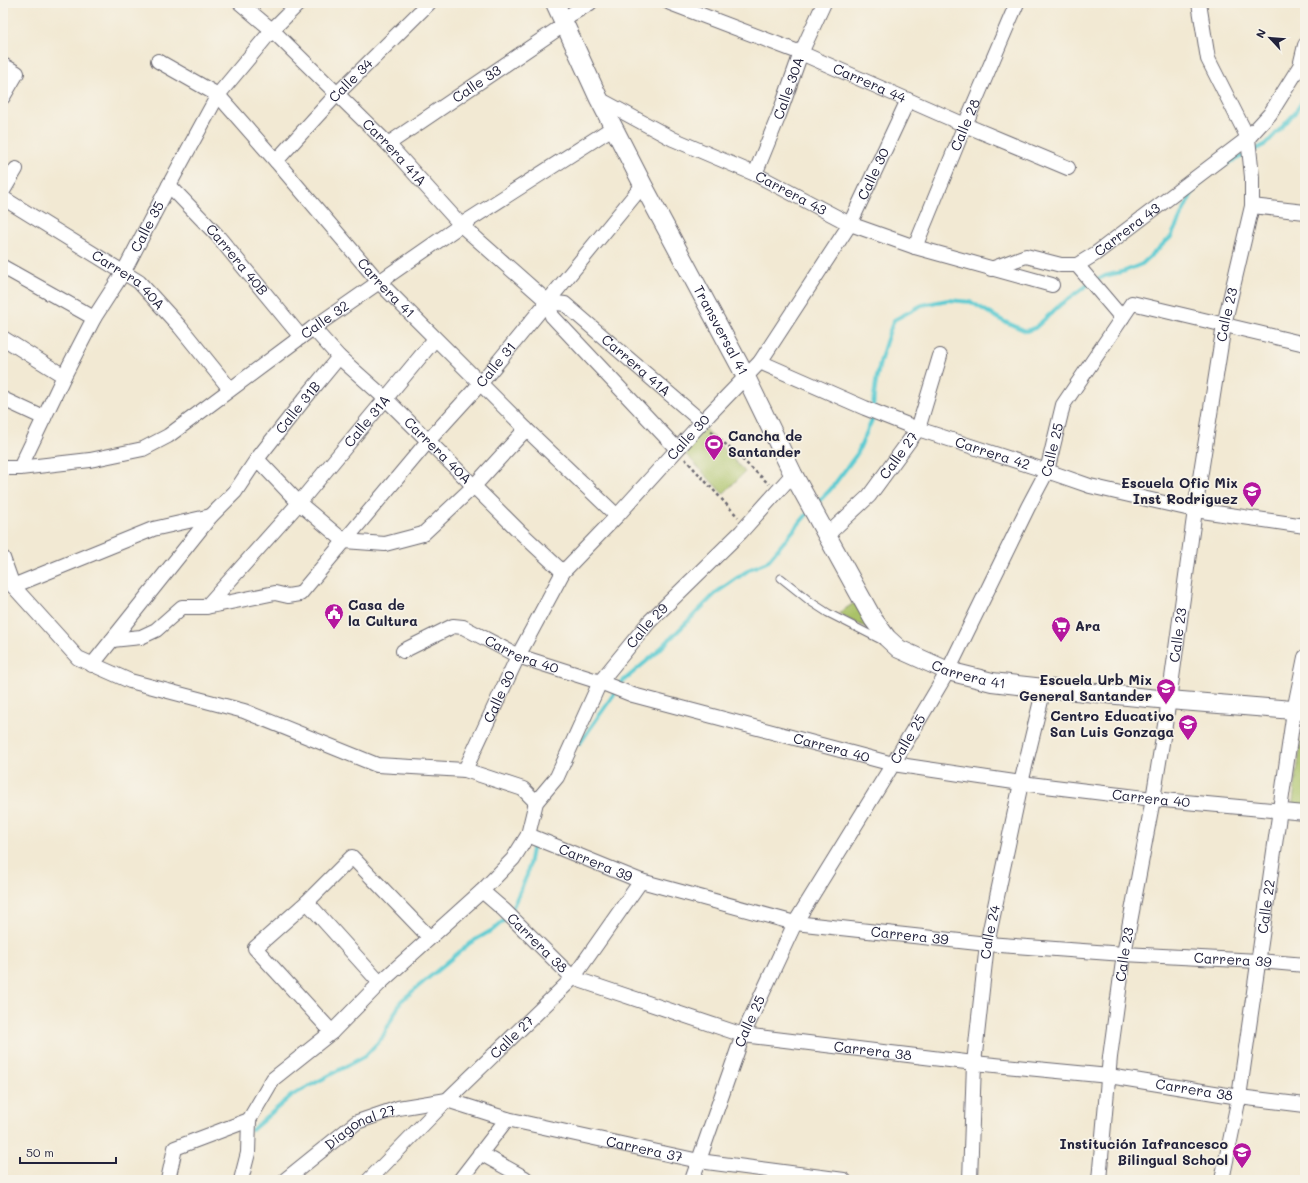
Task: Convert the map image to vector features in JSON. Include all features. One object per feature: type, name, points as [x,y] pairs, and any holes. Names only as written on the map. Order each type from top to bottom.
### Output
[{"type":"street","name":"Carrera 41A","points":[[240,3],[272,30],[388,144],[460,225],[548,302],[552,316],[677,450]]},
{"type":"street","name":"Calle 35","points":[[20,468],[64,376],[94,318],[123,273],[218,95],[272,30],[299,3]]},
{"type":"street","name":"Calle 34","points":[[276,161],[337,94],[429,3]]},
{"type":"street","name":"Transversal 41","points":[[555,3],[599,99],[643,185],[746,377],[803,493],[873,619],[899,649]]},
{"type":"street","name":"Calle 33","points":[[388,144],[590,3]]},
{"type":"street","name":"Carrera 44","points":[[670,3],[801,53],[965,125],[1068,168]]},
{"type":"street","name":"Calle 30A","points":[[755,174],[779,115],[801,53],[824,3]]},
{"type":"street","name":"Calle 28","points":[[915,248],[1017,3]]},
{"type":"street","points":[[1199,3],[1208,59],[1248,140]]},
{"type":"street","name":"Carrera 43","points":[[1081,270],[1095,254],[1248,140],[1270,114],[1300,66],[1305,44]]},
{"type":"street","name":"Carrera 41","points":[[158,61],[218,95],[378,282],[480,384],[617,516]]},
{"type":"street","points":[[3,65],[17,73],[3,97]]},
{"type":"street","name":"Carrera 43","points":[[599,99],[673,139],[755,174],[850,224],[915,248],[1052,285]]},
{"type":"street","name":"Calle 30","points":[[465,770],[518,656],[563,572],[617,516],[702,422],[760,362],[850,224],[908,100]]},
{"type":"street","name":"Calle 32","points":[[3,468],[20,468],[90,460],[143,449],[168,436],[313,328],[460,225],[614,127]]},
{"type":"street","name":"Calle 23","points":[[1099,1180],[1109,1076],[1124,954],[1153,799],[1169,700],[1195,510],[1224,325],[1252,206],[1252,177],[1248,140]]},
{"type":"street","points":[[3,191],[16,169]]},
{"type":"street","name":"Carrera 40B","points":[[169,185],[216,234],[301,337]]},
{"type":"street","name":"Calle 31","points":[[206,607],[275,593],[288,596],[300,594],[429,440],[480,384],[643,185]]},
{"type":"street","name":"Carrera 40A","points":[[3,198],[139,282],[180,327],[230,389]]},
{"type":"street","points":[[1252,206],[1305,212]]},
{"type":"street","points":[[991,269],[1026,256],[1081,270],[1122,318]]},
{"type":"street","points":[[3,267],[94,318]]},
{"type":"street","name":"Carrera 41A","points":[[548,302],[565,304],[702,422]]},
{"type":"street","name":"Calle 25","points":[[692,1180],[744,1035],[795,923],[893,764],[948,670],[1047,471],[1063,405],[1132,304],[1224,325]]},
{"type":"street","points":[[1224,325],[1305,344]]},
{"type":"street","name":"Carrera 40A","points":[[313,328],[340,357],[429,440],[519,531],[563,572]]},
{"type":"street","points":[[3,338],[64,376]]},
{"type":"street","name":"Calle 31A","points":[[206,607],[299,503],[435,339]]},
{"type":"street","name":"Calle 27","points":[[826,536],[868,496],[918,429],[940,356]]},
{"type":"street","name":"Calle 31B","points":[[92,665],[211,516],[235,492],[257,459],[340,357]]},
{"type":"street","name":"Carrera 42","points":[[760,362],[865,408],[918,429],[1090,486],[1195,510],[1305,526]]},
{"type":"street","points":[[3,399],[44,418]]},
{"type":"street","points":[[257,459],[299,503],[344,541],[385,544],[423,534],[474,486],[526,429]]},
{"type":"street","name":"Calle 29","points":[[536,802],[557,777],[602,683],[649,622],[746,526],[793,474]]},
{"type":"street","points":[[13,586],[153,529],[211,516]]},
{"type":"street","points":[[3,558],[13,586],[78,658],[92,665],[130,681],[244,711],[377,765],[465,770],[523,789],[536,802],[528,835],[513,859],[482,891],[380,983],[332,1032],[273,1079],[249,1124],[248,1153],[241,1180]]},
{"type":"street","points":[[112,640],[141,637],[156,630],[182,607],[206,607]]},
{"type":"street","name":"Carrera 40","points":[[403,651],[453,626],[463,627],[518,656],[602,683],[633,695],[893,764],[1153,799],[1305,813]]},
{"type":"street","name":"Carrera 41","points":[[899,649],[948,670],[992,682],[1169,700],[1300,711]]},
{"type":"street","name":"Calle 22","points":[[1222,1180],[1239,1097],[1281,811],[1300,711],[1305,658]]},
{"type":"street","name":"Calle 24","points":[[970,1180],[974,1063],[987,944],[1021,782],[1044,688]]},
{"type":"street","name":"Carrera 39","points":[[528,835],[641,881],[795,923],[987,944],[1305,965]]},
{"type":"street","points":[[332,1032],[256,948],[307,902],[352,857],[430,938]]},
{"type":"street","name":"Calle 27","points":[[369,1180],[447,1100],[573,978],[641,881]]},
{"type":"street","name":"Carrera 38","points":[[482,891],[504,910],[573,978],[744,1035],[974,1063],[1109,1076],[1239,1097],[1305,1105]]},
{"type":"street","points":[[307,902],[380,983]]},
{"type":"street","name":"Carrera 37","points":[[447,1100],[507,1119],[699,1162],[844,1180]]},
{"type":"street","name":"Diagonal 27","points":[[285,1180],[358,1122],[398,1108],[447,1100]]},
{"type":"street","points":[[460,1180],[507,1119]]},
{"type":"street","points":[[168,1180],[175,1148],[249,1124]]},
{"type":"street","points":[[480,1153],[525,1178]]},
{"type":"lane","points":[[781,578],[811,602],[828,613],[899,649]]},
{"type":"path","points":[[702,422],[778,491]]},
{"type":"path","points":[[677,450],[746,526]]},
{"type":"green space","name":"Cancha de Santander","points":[[705,429],[745,472],[723,494],[682,450]]},
{"type":"green space","points":[[854,603],[872,630],[839,613]]},
{"type":"green space","points":[[1305,721],[1305,810],[1292,808]]},
{"type":"waterway","points":[[1219,168],[1266,144],[1294,114],[1305,97]]},
{"type":"waterway","points":[[1095,281],[1105,276],[1125,271],[1142,264],[1171,237],[1193,191],[1203,180]]},
{"type":"waterway","points":[[873,407],[880,362],[894,320],[922,305],[948,300],[971,302],[1003,321],[1026,331],[1035,328],[1060,305],[1089,284]]},
{"type":"waterway","points":[[815,505],[830,490],[857,454],[872,420],[872,414]]},
{"type":"waterway","points":[[580,743],[623,681],[654,655],[717,592],[750,569],[767,562],[808,513]]},
{"type":"waterway","points":[[252,1130],[291,1096],[365,1056],[382,1038],[401,1001],[470,943],[494,929],[509,916],[527,875],[534,839]]},
{"type":"place","name":"Cancha de Santander","points":[[714,461]]},
{"type":"place","name":"Escuela Ofic Mix Inst Rodriguez","points":[[1252,508]]},
{"type":"place","name":"Casa de la Cultura","points":[[334,630]]},
{"type":"place","name":"Ara","points":[[1061,643]]},
{"type":"place","name":"Escuela Urb Mix General Santander","points":[[1166,705]]},
{"type":"place","name":"Centro Educativo San Luis Gonzaga","points":[[1188,741]]},
{"type":"place","name":"Institución Iafrancesco Bilingual School","points":[[1242,1169]]}]
